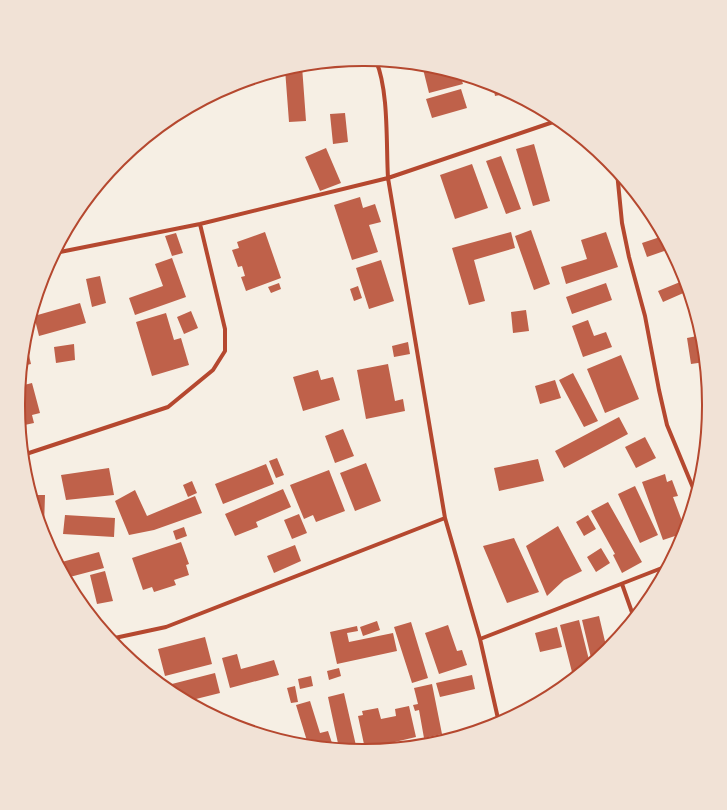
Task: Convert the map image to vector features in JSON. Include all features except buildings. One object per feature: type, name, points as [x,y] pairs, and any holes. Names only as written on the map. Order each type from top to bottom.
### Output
[{"type":"street","points":[[378,67],[383,95],[388,178],[445,518],[480,639],[497,716]]},
{"type":"street","points":[[62,252],[200,224],[388,178],[550,123]]},
{"type":"street","points":[[618,182],[622,223],[628,257],[645,316],[660,397],[667,425],[692,485]]},
{"type":"street","points":[[29,453],[168,407],[213,370],[225,351],[225,329],[200,224]]},
{"type":"street","points":[[117,637],[166,627],[445,518]]},
{"type":"street","points":[[480,639],[660,569]]},
{"type":"street","points":[[622,584],[632,611]]}]
